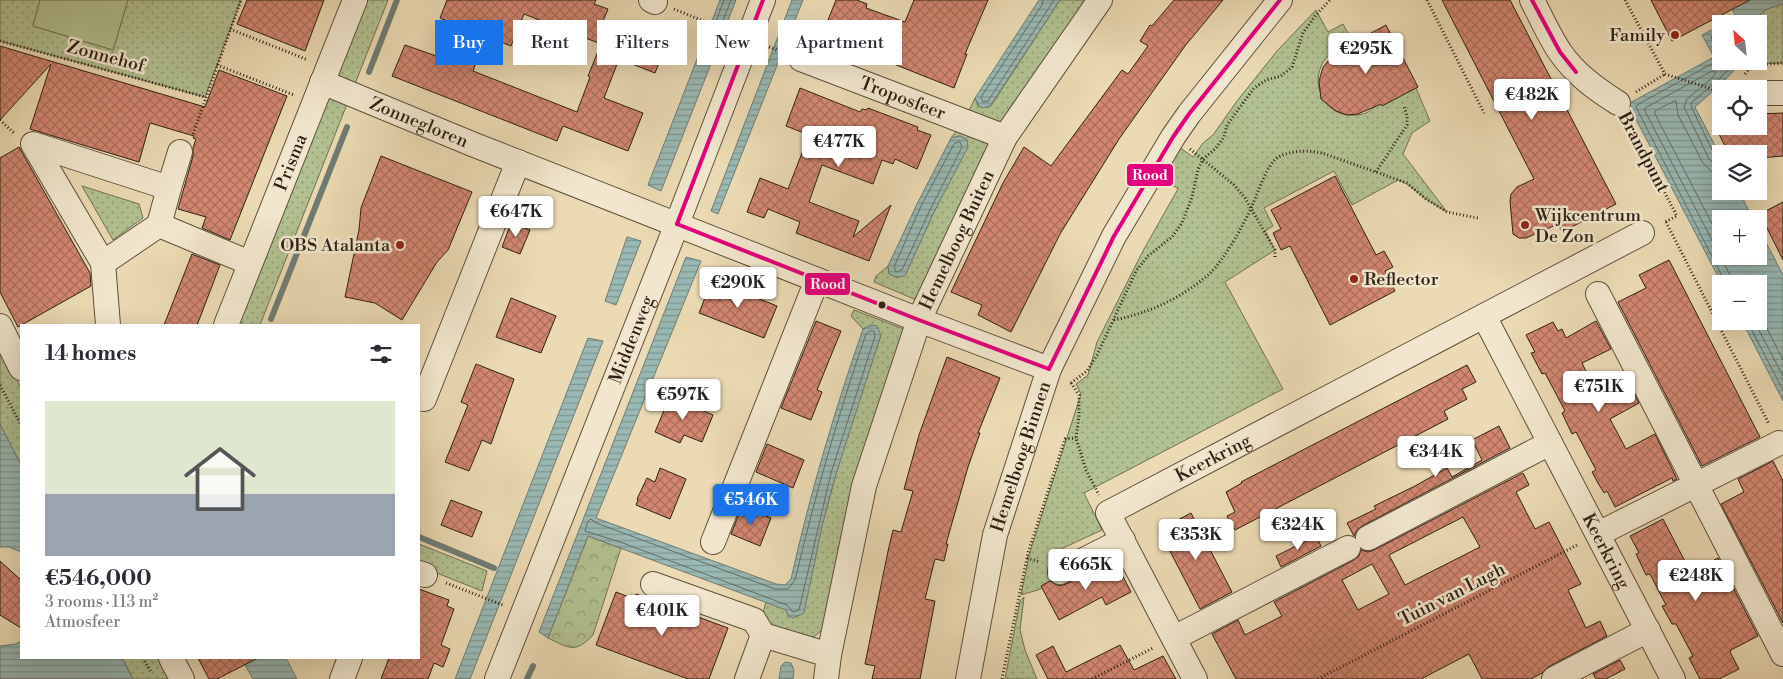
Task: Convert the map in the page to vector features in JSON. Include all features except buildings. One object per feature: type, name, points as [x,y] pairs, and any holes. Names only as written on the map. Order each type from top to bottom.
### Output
[{"type":"street","name":"Prisma","points":[[230,324],[250,263],[355,0]]},
{"type":"street","name":"Middenweg","points":[[497,679],[677,224],[763,0]]},
{"type":"street","name":"Hemelboog Buiten","points":[[826,679],[829,655],[864,486],[919,320],[1004,137],[1100,0]]},
{"type":"street","name":"Hemelboog Binnen","points":[[968,679],[995,535],[1049,369],[1114,236],[1174,137],[1189,114],[1280,0]]},
{"type":"street","name":"Brandpunt","points":[[1532,0],[1560,52],[1576,72],[1596,90],[1618,103]]},
{"type":"street","name":"Troposfeer","points":[[817,65],[1004,137]]},
{"type":"street","name":"Zonnegloren","points":[[321,84],[919,320],[1049,369]]},
{"type":"street","points":[[1767,94],[1783,93]]},
{"type":"street","points":[[108,324],[103,263],[33,144],[169,188]]},
{"type":"street","points":[[103,263],[159,225],[180,152]]},
{"type":"street","points":[[420,397],[424,399],[518,162]]},
{"type":"street","points":[[159,225],[250,263]]},
{"type":"street","name":"Keerkring","points":[[1108,513],[1642,233]]},
{"type":"street","points":[[713,542],[817,280]]},
{"type":"street","points":[[1598,294],[1783,654]]},
{"type":"street","name":"Keerkring","points":[[1484,316],[1673,679]]},
{"type":"street","points":[[0,326],[20,366]]},
{"type":"street","points":[[1174,638],[1550,443]]},
{"type":"street","points":[[1598,534],[1779,443]]},
{"type":"street","points":[[1108,513],[1195,679]]},
{"type":"street","points":[[1060,572],[1123,540]]},
{"type":"street","points":[[653,584],[754,620],[763,634],[829,655]]},
{"type":"street","points":[[1554,679],[1648,630]]},
{"type":"street","points":[[747,679],[763,634]]},
{"type":"street","points":[[172,659],[182,679]]},
{"type":"street","points":[[342,679],[350,659]]},
{"type":"path","points":[[180,152],[190,143],[241,0]]},
{"type":"path","points":[[1108,513],[1086,470],[1076,438],[1079,394],[1071,383],[1087,371],[1136,271],[1148,256],[1172,237],[1182,223],[1203,159],[1215,149],[1224,137],[1227,125],[1254,88],[1266,80],[1281,76],[1292,67],[1303,34],[1314,16],[1330,0]]},
{"type":"path","points":[[1427,0],[1484,113]]},
{"type":"path","points":[[1625,0],[1665,74],[1712,89]]},
{"type":"path","points":[[653,1],[702,20]]},
{"type":"path","points":[[230,29],[321,84]]},
{"type":"path","name":"Zonnehof","points":[[0,41],[205,97]]},
{"type":"path","points":[[217,64],[321,84]]},
{"type":"path","points":[[1618,103],[1665,74]]},
{"type":"path","name":"Brandpunt","points":[[1618,103],[1677,216],[1666,222],[1779,443]]},
{"type":"path","points":[[1376,172],[1407,125],[1404,106]]},
{"type":"path","points":[[1174,137],[1234,185],[1244,198],[1275,250],[1275,257]]},
{"type":"path","points":[[1113,320],[1136,316],[1157,307],[1182,294],[1210,273],[1231,245],[1250,210],[1268,169],[1276,159],[1286,154],[1308,150],[1315,151],[1408,184],[1426,200],[1447,212],[1478,218]]},
{"type":"path","points":[[0,385],[20,423]]},
{"type":"path","points":[[1002,679],[1028,553],[1065,439],[1076,438]]},
{"type":"path","name":"Tuin van Lugh","points":[[1318,679],[1598,534]]},
{"type":"path","points":[[422,574],[508,606]]},
{"type":"path","points":[[1092,679],[1174,638]]},
{"type":"path","points":[[144,659],[154,679]]},
{"type":"green space","points":[[0,0],[40,0],[33,26],[113,50],[128,0],[241,0],[205,97],[0,41]]},
{"type":"green space","points":[[40,0],[128,0],[113,50],[33,26]]},
{"type":"green space","points":[[365,0],[388,0],[260,324],[238,324]]},
{"type":"green space","points":[[1060,0],[1089,0],[1001,123],[968,113],[975,98],[978,106],[991,106]]},
{"type":"green space","points":[[1783,4],[1783,63],[1768,63],[1768,15],[1760,15]]},
{"type":"green space","points":[[1316,10],[1328,32],[1343,24],[1354,44],[1337,49],[1326,59],[1320,71],[1318,84],[1322,97],[1330,107],[1341,114],[1357,115],[1369,111],[1387,98],[1416,88],[1430,121],[1412,133],[1403,154],[1447,212],[1407,184],[1398,180],[1352,205],[1334,171],[1264,208],[1273,226],[1265,231],[1275,250],[1225,282],[1283,389],[1084,493],[1102,530],[1048,555],[1060,579],[1041,589],[1021,595],[1030,552],[1081,394],[1076,384],[1088,375],[1097,342],[1144,249],[1178,189],[1156,173],[1175,144],[1193,157],[1203,143],[1213,135],[1237,101],[1277,51]]},
{"type":"green space","points":[[962,124],[991,141],[920,295],[914,299],[874,282],[876,276],[888,266],[889,274],[896,277],[905,275],[967,140],[960,136],[951,138]]},
{"type":"green space","points":[[82,186],[139,204],[143,218],[113,240]]},
{"type":"green space","points":[[854,310],[904,329],[822,630],[809,638],[769,626],[763,613],[766,602],[786,610],[823,522],[857,404],[881,335],[872,325],[863,329],[851,316]]},
{"type":"green space","points":[[0,347],[20,386],[20,463],[0,424]]},
{"type":"green space","points":[[588,536],[621,548],[593,635],[581,645],[572,647],[548,638]]},
{"type":"green space","points":[[420,544],[487,571],[482,591],[420,566]]},
{"type":"green space","points":[[1024,597],[1020,630],[1025,650],[1037,679],[1005,679],[1020,601]]},
{"type":"green space","points":[[123,659],[162,659],[172,679],[133,679]]},
{"type":"water","points":[[720,0],[736,0],[728,20],[712,20]]},
{"type":"water","points":[[792,0],[803,0],[795,20],[784,20]]},
{"type":"water","points":[[1039,0],[1060,0],[990,106],[980,107],[975,98]]},
{"type":"water","points":[[1728,0],[1783,0],[1783,4],[1769,8],[1760,15],[1735,15]]},
{"type":"water","points":[[1712,30],[1712,53],[1702,35]]},
{"type":"water","points":[[778,36],[778,63],[718,214],[711,211]]},
{"type":"water","points":[[1712,58],[1712,70],[1734,70],[1725,80],[1712,80],[1712,92],[1695,107],[1715,145],[1712,145],[1712,200],[1744,200],[1748,210],[1712,210],[1712,265],[1628,104]]},
{"type":"water","points":[[697,59],[697,65],[710,65],[661,191],[648,185]]},
{"type":"water","points":[[960,136],[967,140],[968,147],[933,214],[905,276],[896,277],[889,274],[888,266],[917,204],[951,138]]},
{"type":"water","points":[[627,237],[641,241],[616,305],[605,301]]},
{"type":"water","points":[[1767,244],[1783,275],[1783,401],[1747,330],[1767,330],[1767,275],[1717,275],[1712,265],[1767,265]]},
{"type":"water","points":[[686,257],[701,261],[596,518],[776,584],[785,585],[791,579],[823,453],[863,329],[872,325],[877,326],[881,335],[836,474],[823,522],[804,613],[793,618],[788,616],[786,610],[588,536],[548,638],[539,632]]},
{"type":"water","points":[[588,338],[603,341],[470,679],[455,679]]},
{"type":"water","points":[[0,424],[20,463],[20,552],[9,547],[0,547]]},
{"type":"water","points":[[20,642],[20,659],[123,659],[133,679],[0,679],[0,646]]},
{"type":"water","points":[[242,659],[287,659],[297,679],[253,679]]},
{"type":"water","points":[[785,662],[791,663],[794,670],[793,679],[779,679],[781,666]]},
{"type":"waterway","points":[[369,72],[397,0]]},
{"type":"waterway","points":[[271,319],[347,127]]},
{"type":"waterway","points":[[420,537],[494,568]]},
{"type":"waterway","points":[[527,679],[533,666]]},
{"type":"transit line","name":"Rood","points":[[677,224],[763,0]]},
{"type":"transit line","name":"Rood","points":[[1049,369],[1114,236],[1173,137],[1189,114],[1280,0]]},
{"type":"transit line","name":"Rood","points":[[1532,0],[1560,52],[1576,72]]},
{"type":"transit line","name":"Rood","points":[[677,224],[919,320],[1049,369]]},
{"type":"place","name":"Family","points":[[1675,35]]},
{"type":"place","name":"Wijkcentrum De Zon","points":[[1525,225]]},
{"type":"place","name":"OBS Atalanta","points":[[400,245]]},
{"type":"place","name":"Reflector","points":[[1354,279]]}]
